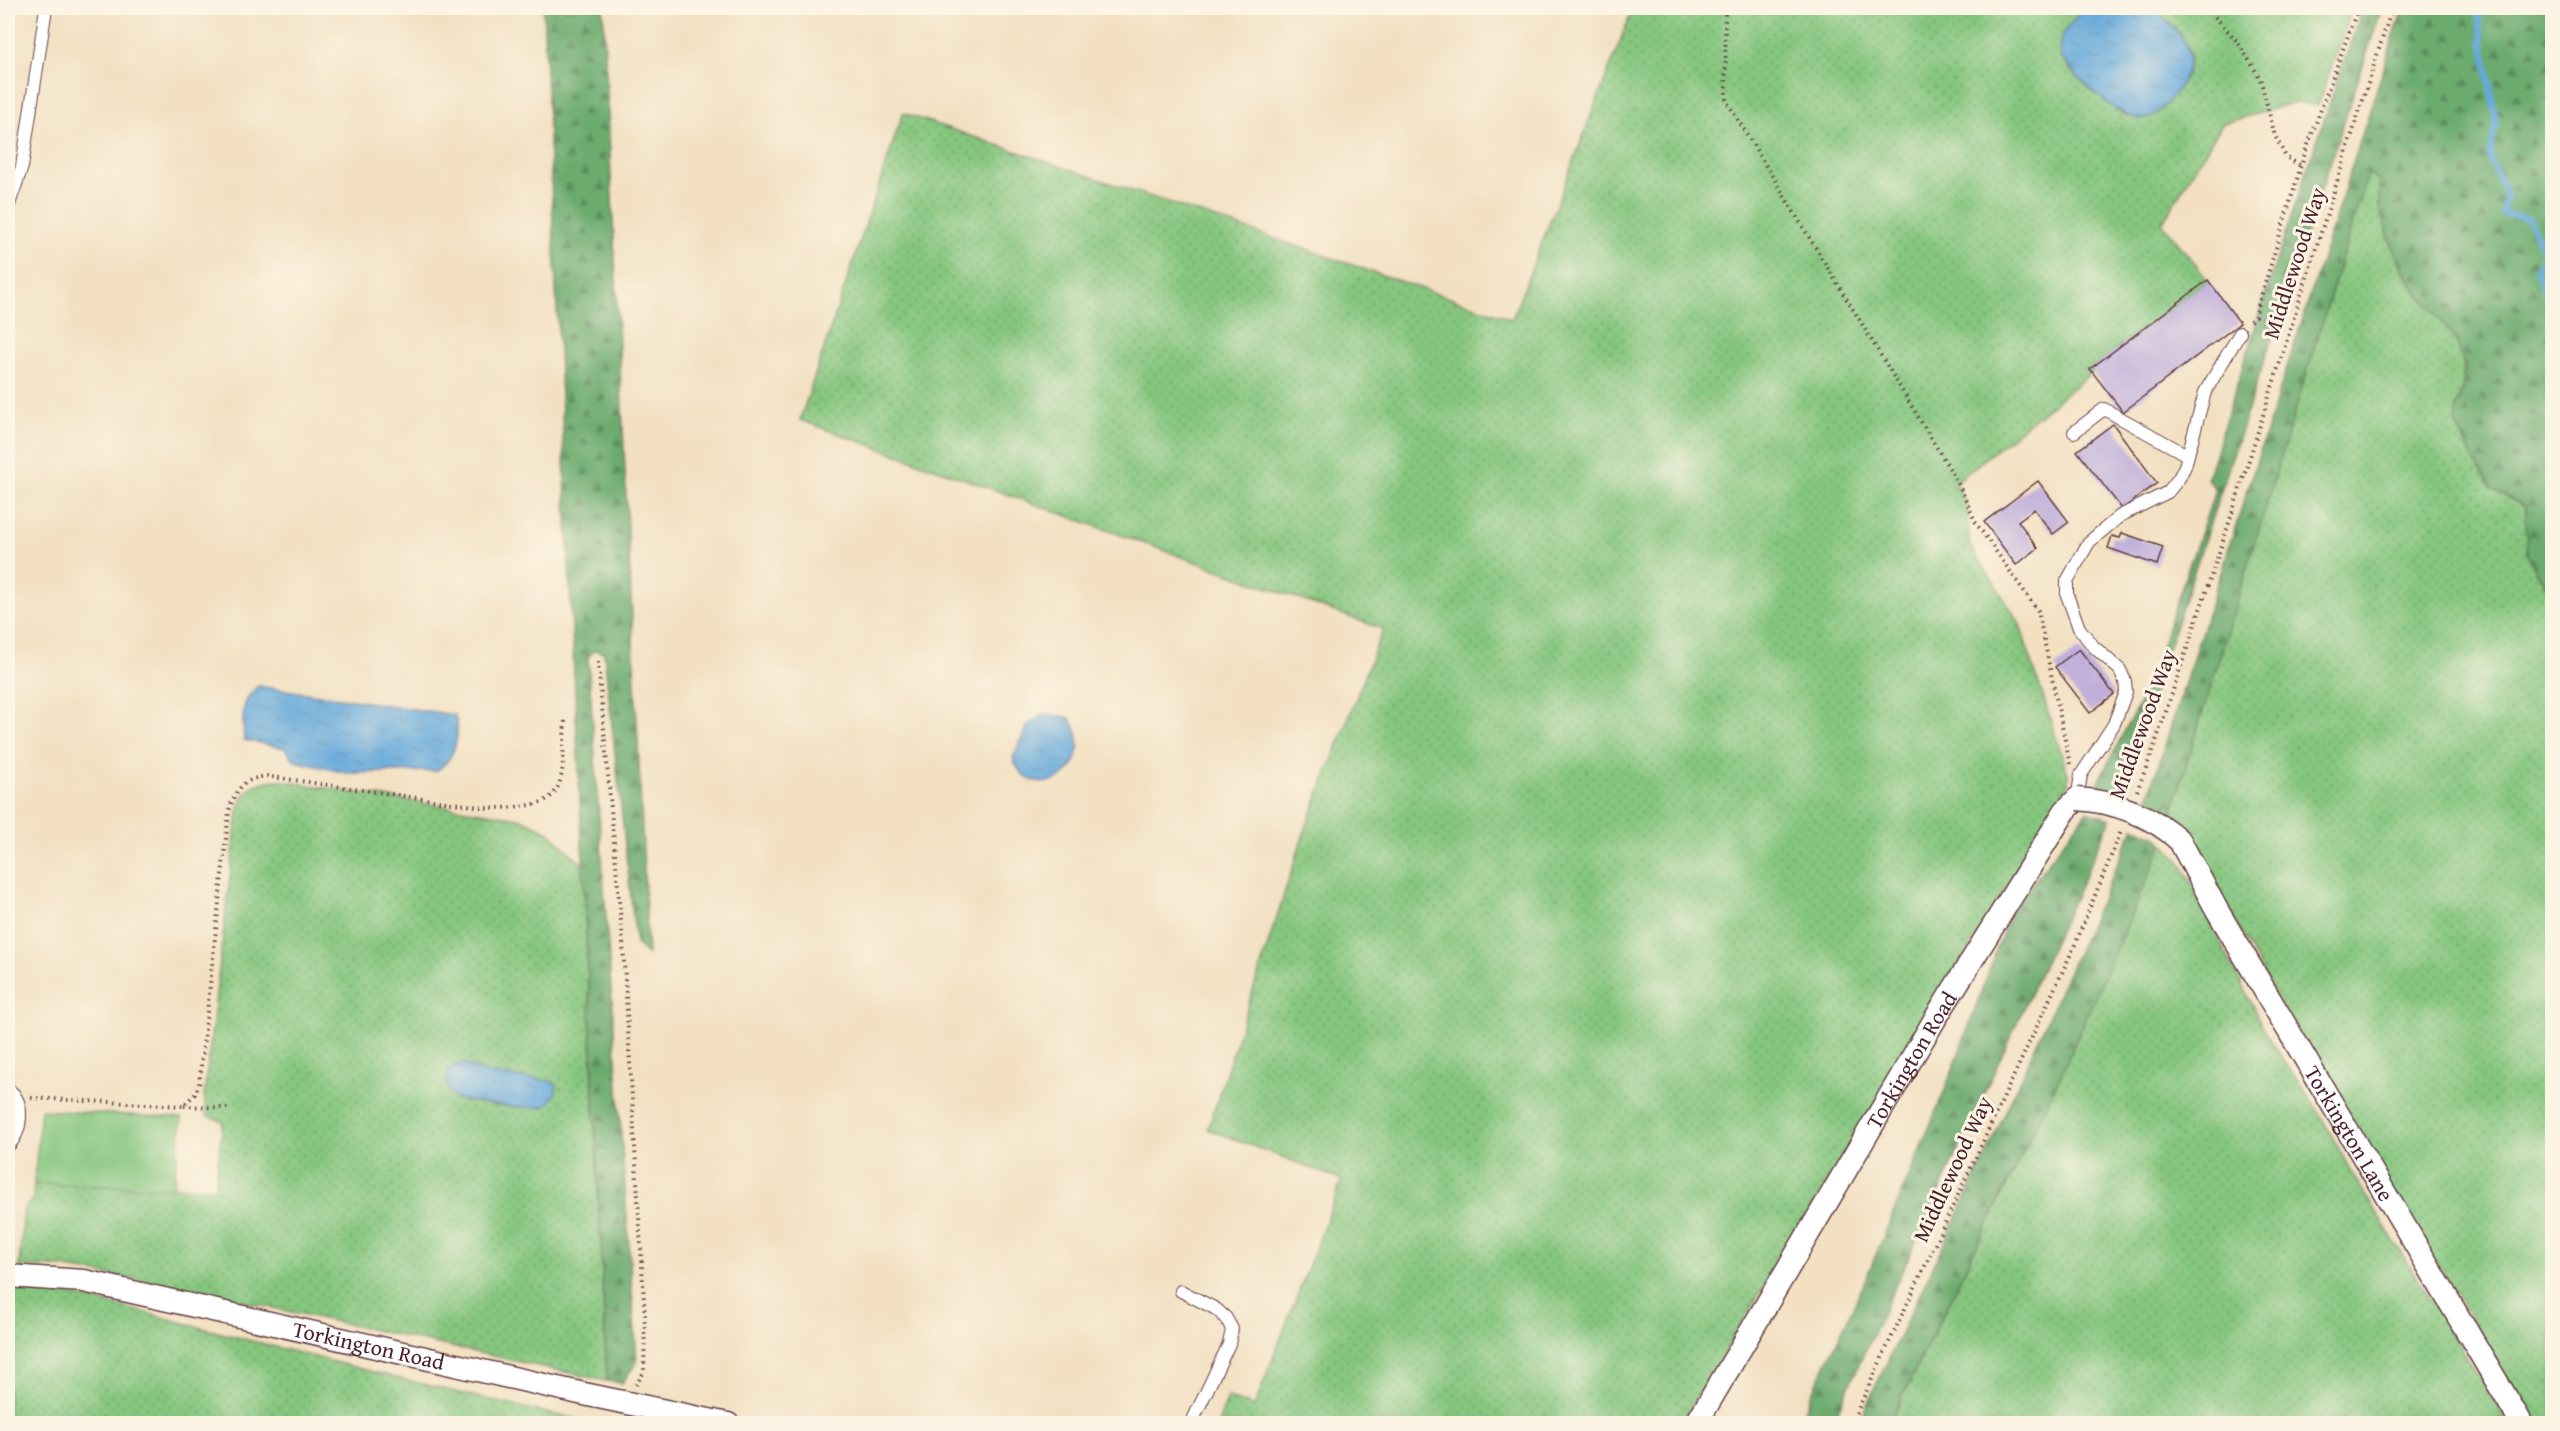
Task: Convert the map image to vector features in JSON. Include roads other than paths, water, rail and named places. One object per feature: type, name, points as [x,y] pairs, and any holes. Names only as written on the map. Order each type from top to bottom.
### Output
[{"type":"street","name":"Torkington Lane","points":[[2077,800],[2104,801],[2166,827],[2180,841],[2217,910],[2522,1424]]},
{"type":"street","name":"Torkington Road","points":[[1696,1424],[1935,1019],[2065,811],[2077,800]]},
{"type":"street","name":"Torkington Road","points":[[8,1276],[84,1281],[728,1424]]},
{"type":"lane","points":[[8,207],[22,167],[46,8]]},
{"type":"lane","points":[[2077,800],[2081,775],[2114,724],[2126,692],[2125,681],[2120,670],[2093,646],[2079,628],[2067,595],[2067,581],[2077,559],[2089,542],[2103,529],[2120,516],[2168,492],[2178,478],[2205,392],[2240,333]]},
{"type":"lane","points":[[2074,432],[2104,409],[2187,455]]},
{"type":"lane","points":[[8,1089],[18,1102],[20,1119],[14,1140],[8,1146]]},
{"type":"lane","points":[[1181,1292],[1216,1309],[1226,1318],[1232,1329],[1228,1344],[1191,1424]]},
{"type":"water","points":[[2084,8],[2152,8],[2176,30],[2183,40],[2188,51],[2189,62],[2186,74],[2168,102],[2153,115],[2142,119],[2121,112],[2082,81],[2064,59],[2060,50],[2061,38]]},
{"type":"water","points":[[258,686],[455,715],[457,739],[455,747],[448,761],[436,771],[346,773],[295,761],[285,748],[244,740],[243,710],[248,698]]},
{"type":"water","points":[[1044,714],[1069,717],[1077,735],[1078,752],[1072,766],[1062,776],[1049,782],[1035,781],[1023,774],[1013,758],[1028,725]]},
{"type":"water","points":[[464,1064],[491,1074],[551,1081],[557,1085],[555,1094],[549,1103],[539,1107],[502,1106],[455,1099],[447,1087],[447,1075],[452,1066]]},
{"type":"waterway","points":[[2477,8],[2496,122],[2489,157],[2506,195],[2503,214],[2529,219],[2544,253],[2536,270],[2552,307]]}]
